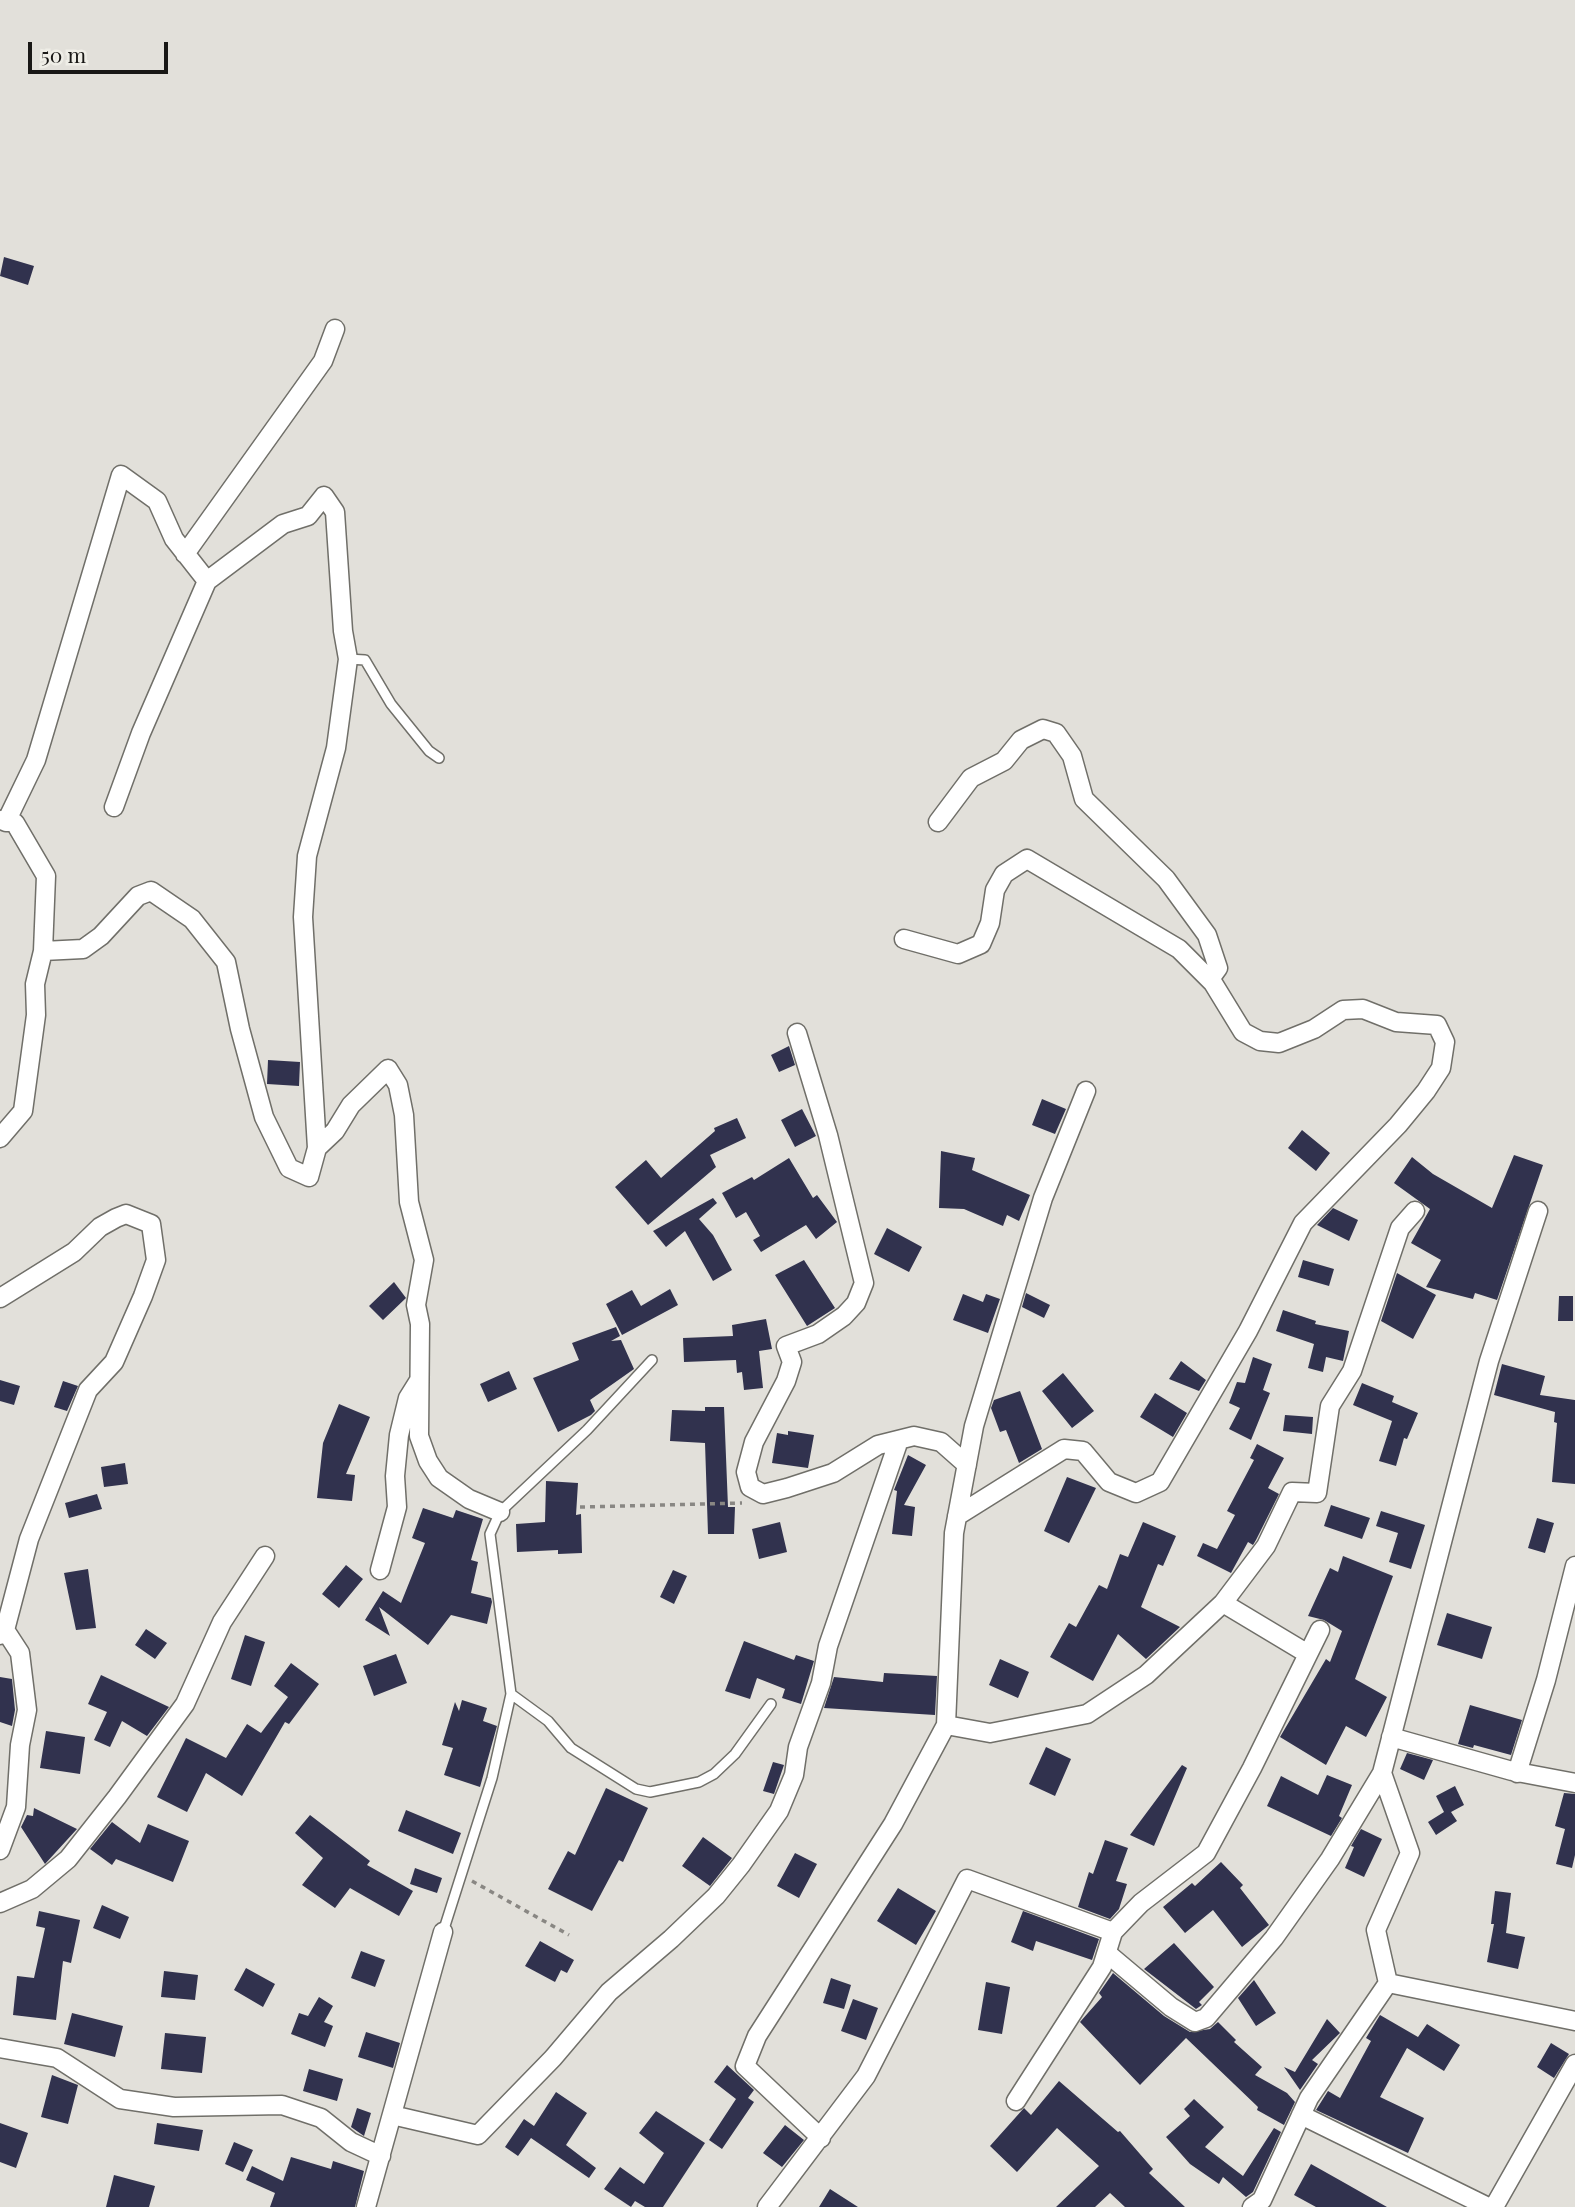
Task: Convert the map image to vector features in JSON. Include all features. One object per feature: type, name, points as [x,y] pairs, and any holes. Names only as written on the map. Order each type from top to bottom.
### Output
[{"type":"street","points":[[185,554],[323,361],[335,329]]},
{"type":"street","points":[[0,1138],[23,1111],[36,1015],[35,984],[43,951],[46,876],[15,823],[3,821],[36,760],[121,475],[157,501],[174,539],[206,581]]},
{"type":"street","points":[[43,951],[83,949],[101,936],[138,896],[151,891],[192,919],[226,962],[240,1029],[264,1117],[289,1168],[309,1177],[317,1148],[303,917],[307,856],[336,748],[348,659],[343,631],[335,512],[324,496],[307,516],[283,524],[206,581],[141,733],[114,807]]},
{"type":"street","points":[[938,822],[971,778],[1004,761],[1021,740],[1043,729],[1056,733],[1072,756],[1084,799],[1166,879],[1207,935],[1218,968],[1210,979]]},
{"type":"street","points":[[904,939],[958,954],[981,944],[990,923],[995,890],[1004,874],[1027,859],[1179,949],[1210,979],[1243,1032],[1259,1041],[1279,1043],[1314,1029],[1343,1010],[1363,1009],[1396,1022],[1437,1025],[1445,1042],[1441,1068],[1398,1125],[1303,1223],[1248,1331],[1160,1482],[1136,1493],[1109,1482],[1083,1451],[1063,1449],[957,1516]]},
{"type":"street","points":[[797,1033],[828,1135],[864,1283],[856,1303],[844,1316],[818,1334],[786,1346],[792,1362],[786,1381],[754,1442],[746,1472],[750,1487],[763,1494],[833,1473],[878,1445],[914,1436],[941,1443],[967,1465]]},
{"type":"street","points":[[317,1148],[335,1131],[351,1105],[388,1069],[398,1084],[404,1115],[409,1202],[424,1260],[416,1305],[421,1324],[419,1436],[428,1461],[439,1478],[469,1499],[500,1512]]},
{"type":"street","points":[[821,2138],[746,2067],[757,2036],[893,1824],[946,1725],[957,1516],[974,1426],[1043,1198],[1086,1091]]},
{"type":"street","points":[[946,1725],[990,1733],[1087,1714],[1146,1675],[1223,1603],[1266,1546],[1292,1492],[1317,1493],[1330,1406],[1352,1371],[1400,1228],[1415,1211]]},
{"type":"street","points":[[1108,1954],[1171,2007],[1195,2022],[1206,2018],[1274,1938],[1331,1859],[1382,1773],[1489,1361],[1538,1211]]},
{"type":"street","points":[[0,1298],[74,1252],[100,1227],[116,1218],[127,1214],[151,1224],[156,1260],[148,1284],[114,1362],[88,1390],[29,1538],[2,1632],[20,1653],[27,1710],[20,1745],[16,1807],[0,1850]]},
{"type":"street","points":[[380,1570],[397,1507],[395,1476],[398,1435],[408,1398],[419,1378]]},
{"type":"street","points":[[392,2115],[478,2135],[553,2059],[609,1992],[716,1896],[741,1865],[779,1811],[794,1775],[798,1747],[821,1683],[828,1646],[899,1440]]},
{"type":"street","points":[[0,1903],[32,1889],[68,1859],[117,1797],[184,1704],[222,1622],[265,1556]]},
{"type":"street","points":[[1517,1773],[1546,1680],[1575,1566]]},
{"type":"street","points":[[1223,1603],[1308,1654]]},
{"type":"street","points":[[1016,2101],[1108,1954],[1113,1933],[1141,1903],[1206,1853],[1252,1768],[1320,1630]]},
{"type":"street","points":[[1391,1737],[1517,1773],[1575,1783]]},
{"type":"street","points":[[1252,2207],[1262,2200],[1309,2098],[1388,1983],[1376,1930],[1410,1853],[1382,1773]]},
{"type":"street","points":[[767,2207],[866,2076],[967,1879],[1113,1933]]},
{"type":"street","points":[[366,2207],[443,1932]]},
{"type":"street","points":[[1388,1983],[1575,2021]]},
{"type":"street","points":[[0,2048],[57,2058],[120,2099],[174,2107],[282,2105],[321,2118],[351,2142],[381,2156]]},
{"type":"street","points":[[1494,2207],[1575,2064]]},
{"type":"street","points":[[1301,2115],[1488,2207]]},
{"type":"lane","points":[[348,659],[365,660],[391,704],[429,751],[439,758]]},
{"type":"lane","points":[[443,1932],[492,1778],[511,1694],[490,1534],[500,1512],[587,1430],[652,1360]]},
{"type":"lane","points":[[511,1694],[548,1721],[572,1748],[636,1789],[650,1792],[699,1782],[714,1774],[735,1754],[771,1704]]},
{"type":"path","points":[[580,1507],[749,1503],[763,1494]]},
{"type":"path","points":[[461,1875],[569,1934]]},
{"type":"building","points":[[4,257],[34,266],[28,285],[0,276]]},
{"type":"building","points":[[789,1046],[795,1065],[779,1072],[771,1055]]},
{"type":"building","points":[[268,1060],[300,1062],[299,1086],[267,1084]]},
{"type":"building","points":[[1042,1099],[1066,1109],[1055,1134],[1032,1125]]},
{"type":"building","points":[[802,1109],[816,1136],[795,1147],[781,1120]]},
{"type":"building","points":[[737,1118],[746,1138],[710,1155],[716,1167],[648,1225],[615,1187],[646,1160],[661,1178],[715,1131],[714,1128]]},
{"type":"building","points":[[1302,1130],[1330,1153],[1316,1171],[1288,1148]]},
{"type":"building","points":[[941,1151],[975,1158],[972,1170],[1030,1195],[1019,1221],[1007,1215],[1003,1226],[964,1209],[939,1208]]},
{"type":"building","points":[[1514,1155],[1543,1165],[1497,1300],[1475,1293],[1473,1299],[1426,1287],[1441,1260],[1411,1243],[1430,1209],[1394,1183],[1412,1157],[1433,1174],[1492,1208]]},
{"type":"building","points":[[789,1158],[813,1198],[817,1195],[837,1222],[816,1239],[806,1225],[761,1252],[753,1240],[760,1236],[746,1212],[736,1218],[722,1193],[752,1177],[754,1180]]},
{"type":"building","points":[[713,1198],[717,1203],[699,1219],[713,1235],[732,1270],[713,1281],[685,1231],[666,1247],[653,1231]]},
{"type":"building","points":[[1333,1208],[1358,1220],[1349,1241],[1317,1225]]},
{"type":"building","points":[[887,1228],[922,1247],[909,1272],[874,1254]]},
{"type":"building","points":[[804,1260],[835,1308],[807,1326],[775,1275]]},
{"type":"building","points":[[1303,1260],[1334,1269],[1329,1286],[1298,1277]]},
{"type":"building","points":[[1397,1273],[1436,1295],[1413,1339],[1381,1321]]},
{"type":"building","points":[[394,1282],[406,1298],[383,1320],[369,1306]]},
{"type":"building","points":[[670,1289],[678,1305],[622,1335],[606,1304],[632,1290],[641,1306]]},
{"type":"building","points":[[1026,1293],[1050,1305],[1044,1318],[1022,1307]]},
{"type":"building","points":[[963,1294],[983,1302],[986,1294],[1000,1299],[988,1333],[953,1320]]},
{"type":"building","points":[[1559,1296],[1573,1296],[1573,1321],[1558,1321]]},
{"type":"building","points":[[1283,1310],[1316,1321],[1315,1324],[1349,1331],[1343,1361],[1326,1357],[1323,1372],[1308,1368],[1314,1344],[1276,1331]]},
{"type":"building","points":[[766,1319],[772,1349],[759,1351],[763,1388],[744,1390],[742,1372],[737,1373],[736,1360],[684,1362],[683,1338],[733,1336],[732,1325]]},
{"type":"building","points":[[616,1327],[620,1336],[611,1341],[621,1340],[634,1369],[590,1400],[595,1411],[591,1415],[558,1432],[533,1378],[579,1360],[572,1343]]},
{"type":"building","points":[[1253,1357],[1272,1364],[1263,1390],[1270,1393],[1251,1440],[1229,1429],[1240,1408],[1229,1403],[1237,1382],[1245,1383]]},
{"type":"building","points":[[1181,1361],[1206,1380],[1199,1391],[1169,1379]]},
{"type":"building","points":[[1502,1364],[1545,1376],[1540,1395],[1575,1400],[1575,1484],[1552,1482],[1557,1423],[1554,1422],[1555,1412],[1494,1395]]},
{"type":"building","points":[[509,1371],[517,1389],[488,1402],[480,1384]]},
{"type":"building","points":[[1063,1373],[1094,1411],[1072,1428],[1042,1391]]},
{"type":"building","points":[[0,1380],[20,1386],[14,1405],[0,1401]]},
{"type":"building","points":[[63,1381],[78,1386],[67,1411],[54,1407]]},
{"type":"building","points":[[1362,1383],[1394,1396],[1392,1402],[1418,1413],[1407,1439],[1404,1438],[1396,1466],[1379,1461],[1392,1421],[1353,1405]]},
{"type":"building","points":[[1020,1391],[1042,1449],[1019,1463],[1006,1430],[1000,1432],[991,1408],[994,1400]]},
{"type":"building","points":[[1155,1393],[1187,1413],[1173,1437],[1140,1417]]},
{"type":"building","points":[[339,1404],[370,1417],[346,1474],[355,1475],[352,1501],[317,1498],[323,1443]]},
{"type":"building","points":[[705,1407],[724,1407],[728,1507],[735,1507],[734,1534],[708,1534],[705,1443],[670,1441],[672,1410],[705,1411]]},
{"type":"building","points":[[1285,1415],[1313,1417],[1312,1434],[1283,1431]]},
{"type":"building","points":[[788,1431],[814,1435],[808,1468],[772,1463],[777,1433],[788,1435]]},
{"type":"building","points":[[1257,1444],[1284,1458],[1268,1488],[1279,1494],[1253,1545],[1248,1542],[1231,1573],[1197,1556],[1203,1543],[1217,1549],[1235,1515],[1227,1511],[1254,1460],[1250,1458]]},
{"type":"building","points":[[908,1455],[926,1465],[904,1505],[915,1507],[912,1536],[892,1534],[897,1491],[894,1490]]},
{"type":"building","points":[[125,1463],[128,1484],[104,1487],[101,1467]]},
{"type":"building","points":[[1067,1477],[1096,1488],[1069,1543],[1044,1531]]},
{"type":"building","points":[[546,1481],[578,1483],[576,1515],[581,1514],[582,1553],[558,1554],[558,1550],[517,1552],[516,1524],[545,1522]]},
{"type":"building","points":[[97,1494],[102,1509],[69,1518],[65,1503]]},
{"type":"building","points":[[1331,1505],[1370,1518],[1362,1539],[1324,1526]]},
{"type":"building","points":[[423,1508],[453,1518],[456,1510],[483,1519],[471,1560],[478,1562],[471,1593],[491,1598],[492,1602],[487,1624],[451,1615],[428,1645],[379,1607],[390,1636],[365,1620],[383,1591],[401,1603],[425,1543],[412,1538]]},
{"type":"building","points":[[1381,1511],[1425,1525],[1411,1569],[1389,1562],[1398,1533],[1376,1526]]},
{"type":"building","points":[[1537,1518],[1554,1523],[1545,1553],[1528,1548]]},
{"type":"building","points":[[780,1522],[787,1552],[759,1559],[752,1529]]},
{"type":"building","points":[[1143,1522],[1176,1536],[1163,1566],[1158,1564],[1141,1607],[1180,1627],[1146,1659],[1118,1634],[1093,1681],[1050,1657],[1069,1623],[1076,1627],[1099,1585],[1107,1589],[1120,1554],[1128,1557]]},
{"type":"building","points":[[1343,1556],[1393,1576],[1355,1679],[1387,1697],[1366,1737],[1346,1726],[1326,1765],[1280,1737],[1326,1659],[1330,1662],[1342,1631],[1324,1620],[1308,1616],[1330,1568],[1338,1572]]},
{"type":"building","points":[[346,1565],[363,1579],[339,1608],[322,1594]]},
{"type":"building","points":[[88,1569],[96,1628],[76,1630],[64,1573]]},
{"type":"building","points":[[673,1570],[687,1576],[674,1604],[660,1597]]},
{"type":"building","points":[[1447,1613],[1492,1627],[1482,1659],[1437,1645]]},
{"type":"building","points":[[146,1629],[167,1643],[155,1659],[135,1645]]},
{"type":"building","points":[[245,1635],[265,1642],[251,1686],[231,1679]]},
{"type":"building","points":[[744,1641],[794,1660],[796,1655],[814,1661],[801,1704],[782,1698],[785,1689],[757,1678],[750,1699],[725,1691]]},
{"type":"building","points":[[396,1654],[407,1683],[374,1696],[363,1666]]},
{"type":"building","points":[[1000,1659],[1029,1672],[1018,1698],[989,1685]]},
{"type":"building","points":[[291,1663],[319,1684],[289,1724],[285,1722],[242,1796],[206,1773],[187,1812],[157,1797],[186,1738],[226,1758],[247,1724],[261,1733],[288,1697],[274,1686]]},
{"type":"building","points":[[884,1673],[937,1676],[935,1715],[824,1708],[834,1677],[883,1682]]},
{"type":"building","points":[[101,1675],[169,1707],[147,1736],[122,1721],[110,1747],[94,1740],[107,1712],[88,1704]]},
{"type":"building","points":[[0,1677],[12,1679],[15,1710],[12,1726],[0,1722]]},
{"type":"building","points":[[462,1700],[487,1708],[483,1721],[497,1726],[480,1787],[444,1775],[453,1748],[442,1745],[455,1702],[459,1711]]},
{"type":"building","points":[[1470,1705],[1522,1720],[1511,1755],[1474,1745],[1473,1748],[1458,1744]]},
{"type":"building","points":[[46,1731],[85,1737],[80,1774],[40,1768]]},
{"type":"building","points":[[1046,1747],[1071,1759],[1055,1796],[1029,1784]]},
{"type":"building","points":[[1407,1753],[1433,1760],[1424,1780],[1400,1769]]},
{"type":"building","points":[[773,1762],[784,1765],[774,1794],[763,1791]]},
{"type":"building","points":[[1182,1765],[1187,1768],[1154,1846],[1130,1835]]},
{"type":"building","points":[[1327,1775],[1352,1785],[1339,1816],[1342,1818],[1331,1836],[1267,1806],[1281,1776],[1318,1795]]},
{"type":"building","points":[[1455,1786],[1464,1805],[1451,1812],[1457,1821],[1436,1835],[1428,1822],[1444,1812],[1436,1796]]},
{"type":"building","points":[[606,1788],[648,1808],[623,1862],[619,1860],[592,1911],[548,1889],[568,1851],[575,1855]]},
{"type":"building","points":[[1564,1793],[1575,1794],[1575,1855],[1572,1868],[1556,1864],[1565,1829],[1555,1826]]},
{"type":"building","points":[[34,1808],[77,1829],[45,1864],[21,1827],[27,1815],[33,1816]]},
{"type":"building","points":[[406,1810],[461,1833],[453,1854],[398,1831]]},
{"type":"building","points":[[310,1815],[370,1861],[367,1865],[413,1891],[399,1916],[350,1888],[335,1908],[302,1885],[323,1858],[295,1833]]},
{"type":"building","points":[[112,1822],[140,1843],[148,1824],[189,1841],[173,1882],[116,1859],[112,1865],[90,1849]]},
{"type":"building","points":[[1361,1829],[1382,1839],[1364,1877],[1345,1868],[1354,1847],[1351,1846]]},
{"type":"building","points":[[703,1837],[732,1858],[710,1886],[682,1866]]},
{"type":"building","points":[[1105,1840],[1128,1848],[1116,1881],[1127,1884],[1119,1909],[1110,1919],[1078,1907],[1089,1872],[1093,1874]]},
{"type":"building","points":[[795,1853],[817,1864],[799,1898],[777,1886]]},
{"type":"building","points":[[1221,1862],[1243,1885],[1240,1888],[1269,1925],[1242,1947],[1213,1910],[1185,1933],[1163,1907],[1192,1883],[1195,1886]]},
{"type":"building","points":[[415,1868],[442,1878],[437,1893],[410,1884]]},
{"type":"building","points":[[898,1888],[936,1911],[916,1945],[877,1921]]},
{"type":"building","points":[[1495,1891],[1511,1893],[1506,1933],[1525,1937],[1518,1969],[1487,1962],[1494,1924],[1491,1924]]},
{"type":"building","points":[[102,1905],[129,1917],[120,1939],[93,1928]]},
{"type":"building","points":[[39,1911],[80,1920],[71,1963],[63,1961],[56,2020],[13,2015],[17,1976],[34,1978],[45,1928],[36,1926]]},
{"type":"building","points":[[1023,1911],[1099,1939],[1092,1960],[1036,1941],[1033,1951],[1011,1942]]},
{"type":"building","points":[[540,1941],[574,1960],[567,1973],[561,1970],[555,1982],[525,1966]]},
{"type":"building","points":[[1174,1943],[1214,1987],[1199,2002],[1202,2005],[1196,2009],[1144,1969]]},
{"type":"building","points":[[361,1951],[385,1960],[375,1987],[351,1978]]},
{"type":"building","points":[[246,1968],[275,1984],[263,2007],[234,1990]]},
{"type":"building","points":[[164,1971],[198,1975],[195,2000],[161,1997]]},
{"type":"building","points":[[1113,1973],[1164,2016],[1190,2032],[1210,2029],[1218,2022],[1236,2040],[1234,2042],[1262,2067],[1255,2075],[1287,2093],[1295,2102],[1284,2125],[1257,2110],[1258,2107],[1186,2038],[1140,2085],[1080,2022],[1102,1997],[1099,1993]]},
{"type":"building","points":[[831,1978],[851,1985],[844,2009],[823,2003]]},
{"type":"building","points":[[1254,1980],[1276,2013],[1256,2026],[1238,1998]]},
{"type":"building","points":[[986,1982],[1010,1987],[1002,2034],[978,2030]]},
{"type":"building","points":[[319,1997],[333,2006],[324,2022],[333,2026],[325,2047],[291,2034],[299,2013],[308,2016]]},
{"type":"building","points":[[853,1999],[878,2008],[866,2040],[841,2031]]},
{"type":"building","points":[[72,2013],[123,2026],[115,2057],[64,2044]]},
{"type":"building","points":[[1380,2015],[1418,2037],[1427,2024],[1460,2045],[1444,2071],[1407,2048],[1380,2097],[1424,2118],[1408,2153],[1316,2110],[1328,2091],[1340,2098],[1371,2041],[1366,2038]]},
{"type":"building","points":[[1327,2019],[1340,2033],[1312,2060],[1318,2064],[1300,2090],[1284,2067],[1295,2072]]},
{"type":"building","points":[[366,2032],[400,2043],[393,2068],[358,2057]]},
{"type":"building","points":[[165,2033],[206,2037],[202,2073],[161,2069]]},
{"type":"building","points":[[1551,2043],[1569,2054],[1554,2078],[1537,2067]]},
{"type":"building","points":[[727,2065],[754,2090],[748,2098],[754,2102],[722,2149],[709,2140],[736,2099],[714,2082]]},
{"type":"building","points":[[309,2069],[343,2079],[337,2101],[303,2091]]},
{"type":"building","points":[[52,2075],[78,2085],[68,2124],[41,2117]]},
{"type":"building","points":[[1059,2081],[1120,2131],[1153,2169],[1149,2173],[1185,2207],[1125,2207],[1110,2193],[1095,2207],[1056,2207],[1099,2166],[1057,2128],[1017,2172],[990,2146],[1024,2108],[1031,2115]]},
{"type":"building","points":[[556,2092],[587,2113],[566,2145],[596,2168],[589,2178],[531,2138],[518,2156],[505,2147],[524,2119],[534,2126]]},
{"type":"building","points":[[1194,2099],[1224,2127],[1205,2147],[1243,2176],[1274,2128],[1281,2132],[1253,2192],[1246,2197],[1223,2177],[1219,2184],[1190,2164],[1166,2137],[1190,2116],[1184,2109]]},
{"type":"building","points":[[357,2108],[371,2113],[364,2136],[351,2127]]},
{"type":"building","points":[[656,2111],[705,2143],[663,2207],[645,2207],[635,2201],[631,2207],[604,2189],[620,2167],[644,2184],[664,2153],[639,2133]]},
{"type":"building","points":[[0,2123],[28,2133],[16,2168],[0,2162]]},
{"type":"building","points":[[157,2123],[203,2130],[199,2151],[154,2144]]},
{"type":"building","points":[[785,2125],[804,2140],[782,2167],[763,2153]]},
{"type":"building","points":[[234,2142],[253,2150],[243,2172],[225,2164]]},
{"type":"building","points":[[291,2157],[331,2169],[333,2161],[364,2171],[355,2207],[270,2207],[275,2193],[246,2180],[252,2166],[283,2181]]},
{"type":"building","points":[[1311,2164],[1387,2207],[1316,2207],[1294,2195]]},
{"type":"building","points":[[114,2175],[155,2186],[149,2207],[106,2207]]},
{"type":"building","points":[[830,2189],[858,2207],[819,2207]]}]
